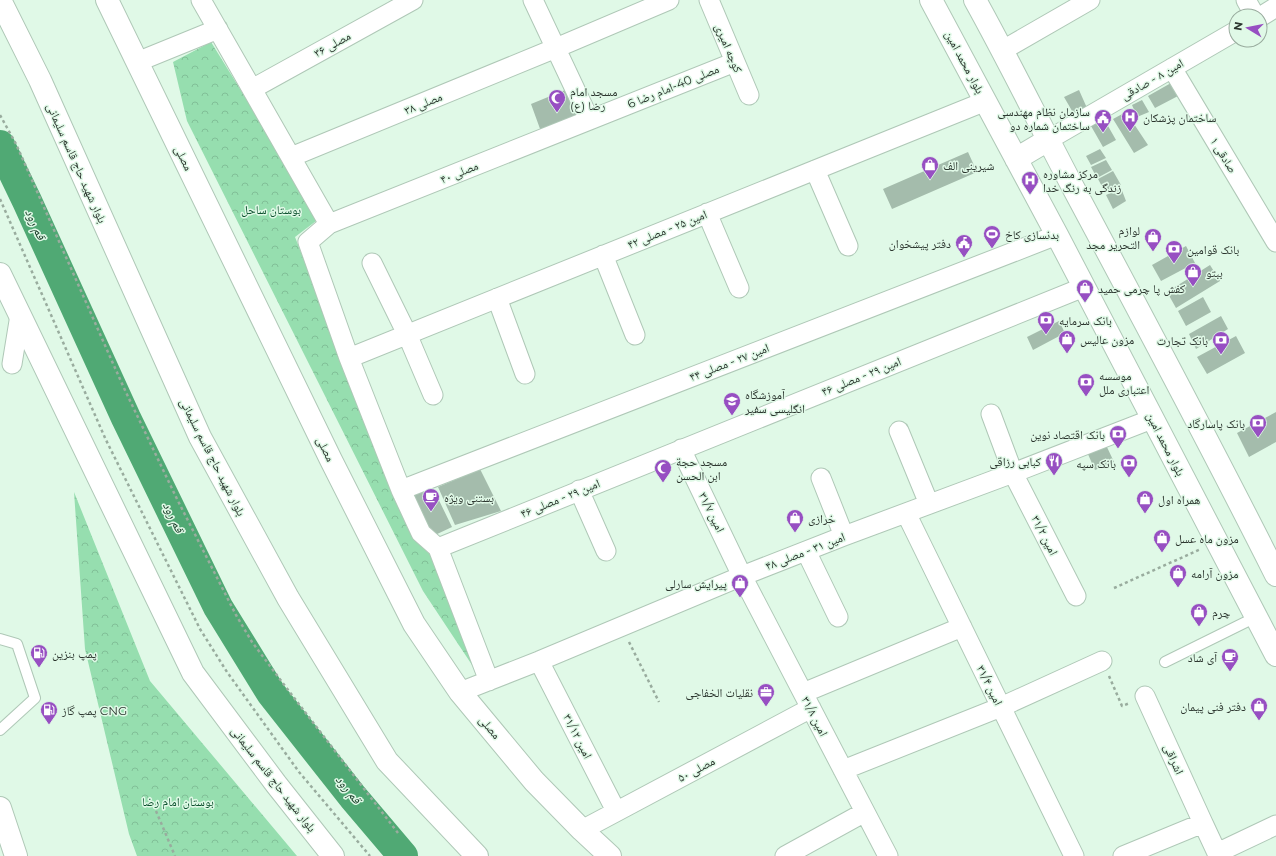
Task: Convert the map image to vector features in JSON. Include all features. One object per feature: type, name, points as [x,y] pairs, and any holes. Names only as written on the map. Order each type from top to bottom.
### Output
[{"type":"main road","name":"بلوار شهید حاج قاسم سلیمانی","points":[[0,0],[40,80],[200,437],[284,591],[387,761],[477,856]]},
{"type":"main road","name":"مصلی","points":[[107,0],[330,460],[414,624],[460,692],[534,781],[610,856]]},
{"type":"main road","name":"بلوار محمد امین","points":[[932,0],[1057,235],[1276,655]]},
{"type":"main road","points":[[975,0],[1003,50],[1048,140],[1224,472],[1271,552],[1276,575]]},
{"type":"main road","points":[[1016,159],[1048,140]]},
{"type":"main road","name":"بلوار شهید حاج قاسم سلیمانی","points":[[0,274],[193,673],[276,784],[333,856]]},
{"type":"main road","points":[[0,808],[16,856]]},
{"type":"main road","points":[[458,836],[469,856]]},
{"type":"street","points":[[201,0],[329,224]]},
{"type":"street","name":"مصلی ۳۶","points":[[252,89],[412,0]]},
{"type":"street","points":[[533,0],[589,119]]},
{"type":"street","name":"مصلی ۳۸","points":[[291,157],[669,0]]},
{"type":"street","name":"کوچه امیری","points":[[709,0],[749,95]]},
{"type":"street","points":[[1003,50],[1090,0]]},
{"type":"street","points":[[137,62],[218,29]]},
{"type":"street","name":"امین ۸ - صادقی","points":[[1048,140],[1228,36]]},
{"type":"street","name":"مصلی 40-امام رضا 6","points":[[589,119],[735,62]]},
{"type":"street","name":"صادقی ۱","points":[[1172,68],[1276,242]]},
{"type":"street","name":"امین ۲۵ - مصلی ۴۲","points":[[349,358],[986,101]]},
{"type":"street","name":"مصلی ۴۰","points":[[349,358],[308,242],[329,224],[589,119]]},
{"type":"street","points":[[815,170],[848,246]]},
{"type":"street","points":[[707,213],[739,288]]},
{"type":"street","name":"امین ۲۷ - مصلی ۴۴","points":[[401,490],[1057,235]]},
{"type":"street","points":[[603,255],[635,335]]},
{"type":"street","points":[[372,263],[407,334],[433,395]]},
{"type":"street","name":"امین ۲۹ - مصلی ۴۶","points":[[438,548],[1084,287]]},
{"type":"street","points":[[497,298],[525,374]]},
{"type":"street","points":[[12,364],[20,315]]},
{"type":"street","points":[[349,358],[401,490],[421,533],[438,548],[489,681]]},
{"type":"street","name":"امین ۳۱/۲","points":[[991,414],[1013,473],[1076,596]]},
{"type":"street","name":"امین ۳۱ - مصلی ۴۸","points":[[460,692],[539,661],[742,576],[1152,419]]},
{"type":"street","points":[[899,431],[929,504]]},
{"type":"street","name":"امین ۳۱/۷","points":[[681,449],[742,576]]},
{"type":"street","points":[[821,478],[844,536]]},
{"type":"street","points":[[580,490],[606,551]]},
{"type":"street","name":"امین ۳۱/۴","points":[[906,513],[1074,856]]},
{"type":"street","points":[[806,551],[838,617]]},
{"type":"street","name":"امین ۳۱/۸","points":[[742,576],[888,856]]},
{"type":"street","name":"مصلی ۵۰","points":[[582,830],[807,700],[962,627]]},
{"type":"street","name":"امین ۳۱/۱۲","points":[[539,661],[616,811]]},
{"type":"street","points":[[843,770],[1001,707],[1102,661]]},
{"type":"street","name":"اشراقی","points":[[1145,696],[1216,853],[1276,825]]},
{"type":"street","points":[[785,856],[865,812]]},
{"type":"street","points":[[1123,856],[1203,823]]},
{"type":"lane","points":[[1165,662],[1256,617]]},
{"type":"lane","points":[[0,639],[17,644],[35,698],[0,730]]},
{"type":"path","points":[[0,115],[16,144],[123,386],[177,499],[236,615],[252,642],[398,833]]},
{"type":"path","points":[[0,199],[106,440],[200,629],[227,672],[299,772],[370,856]]},
{"type":"path","points":[[1114,588],[1216,542]]},
{"type":"path","points":[[622,626],[659,702]]},
{"type":"path","points":[[1102,661],[1122,706],[1145,696]]},
{"type":"path","points":[[156,811],[174,856]]},
{"type":"green space","name":"بوستان ساحل","points":[[211,42],[320,218],[295,237],[392,484],[418,543],[435,559],[476,671],[423,591],[187,121],[173,62]]},
{"type":"green space","name":"بوستان امام رضا","points":[[74,492],[150,681],[297,856],[137,856],[129,834],[85,649]]},
{"type":"building","points":[[1171,83],[1178,96],[1155,108],[1148,96]]},
{"type":"building","name":"مسجد امام رضا (ع)","points":[[570,88],[584,121],[543,137],[531,104]]},
{"type":"building","points":[[1079,90],[1087,108],[1075,116],[1064,97]]},
{"type":"building","points":[[1142,100],[1149,112],[1137,117],[1132,105]]},
{"type":"building","name":"ساختمان پزشکان","points":[[1126,112],[1148,145],[1134,153],[1113,119]]},
{"type":"building","name":"سازمان نظام مهندسی ساختمان شماره دو","points":[[1104,119],[1116,140],[1103,147],[1091,126]]},
{"type":"building","points":[[1100,149],[1106,158],[1091,165],[1086,156]]},
{"type":"building","name":"شیرینی الف","points":[[968,152],[977,172],[892,209],[883,189]]},
{"type":"building","points":[[1106,160],[1112,170],[1097,178],[1091,167]]},
{"type":"building","points":[[1113,171],[1121,185],[1105,192],[1098,179]]},
{"type":"building","points":[[1121,188],[1126,201],[1113,209],[1106,195]]},
{"type":"building","name":"بانک قوامین","points":[[1186,246],[1195,263],[1161,281],[1152,265]]},
{"type":"building","name":"ببتو","points":[[1210,265],[1220,281],[1176,308],[1167,292]]},
{"type":"building","points":[[1203,297],[1211,312],[1186,326],[1178,311]]},
{"type":"building","points":[[1221,316],[1228,329],[1196,349],[1189,334]]},
{"type":"building","name":"بانک سرمایه","points":[[1059,321],[1065,333],[1033,350],[1027,337]]},
{"type":"building","name":"بانک تجارت","points":[[1236,336],[1245,353],[1207,374],[1197,357]]},
{"type":"building","name":"بانک پاسارگاد","points":[[1276,412],[1276,442],[1249,457],[1237,433]]},
{"type":"building","points":[[1106,445],[1114,462],[1095,470],[1087,452]]},
{"type":"building","points":[[480,469],[501,511],[455,525],[438,487]]},
{"type":"building","name":"بستنی ویژه","points":[[433,488],[452,527],[435,535],[426,530],[410,497]]},
{"type":"waterway","name":"قم رود","points":[[0,145],[126,418],[218,607],[271,693],[353,797],[403,856]]},
{"type":"place","name":"مسجد امام رضا (ع)","points":[[557,113]]},
{"type":"place","name":"ساختمان پزشکان","points":[[1130,132]]},
{"type":"place","name":"سازمان نظام مهندسی ساختمان شماره دو","points":[[1103,133]]},
{"type":"place","name":"شیرینی الف","points":[[930,180]]},
{"type":"place","name":"مرکز مشاوره زندگی به رنگ خدا","points":[[1030,195]]},
{"type":"place","name":"بدنسازی کاخ","points":[[992,249]]},
{"type":"place","name":"لوازم التحریر مجد","points":[[1153,252]]},
{"type":"place","name":"دفتر پیشخوان","points":[[964,258]]},
{"type":"place","name":"بانک قوامین","points":[[1174,264]]},
{"type":"place","name":"ببتو","points":[[1193,287]]},
{"type":"place","name":"کفش پا چرمی حمید","points":[[1085,303]]},
{"type":"place","name":"بانک سرمایه","points":[[1046,335]]},
{"type":"place","name":"مزون عالیس","points":[[1067,354]]},
{"type":"place","name":"بانک تجارت","points":[[1221,355]]},
{"type":"place","name":"موسسه اعتباری ملل","points":[[1086,397]]},
{"type":"place","name":"آموزشگاه انگلیسی سفیر","points":[[732,416]]},
{"type":"place","name":"بانک پاسارگاد","points":[[1258,438]]},
{"type":"place","name":"بانک اقتصاد نوین","points":[[1118,449]]},
{"type":"place","name":"کبابی رزاقی","points":[[1054,476]]},
{"type":"place","name":"بانک سپه","points":[[1129,478]]},
{"type":"place","name":"مسجد حجة ابن الحسن","points":[[663,483]]},
{"type":"place","name":"بستنی ویژه","points":[[431,512]]},
{"type":"place","name":"همراه اول","points":[[1145,514]]},
{"type":"place","name":"خرازی","points":[[795,533]]},
{"type":"place","name":"مزون ماه عسل","points":[[1162,553]]},
{"type":"place","name":"مزون آرامه","points":[[1178,588]]},
{"type":"place","name":"پیرایش سارلی","points":[[740,598]]},
{"type":"place","name":"چرم","points":[[1199,627]]},
{"type":"place","name":"پمپ بنزین","points":[[39,668]]},
{"type":"place","name":"آی شاد","points":[[1230,672]]},
{"type":"place","name":"نقلیات الخفاجی","points":[[766,707]]},
{"type":"place","name":"دفتر فنی پیمان","points":[[1259,721]]},
{"type":"place","name":"پمپ گاز CNG","points":[[49,725]]}]
